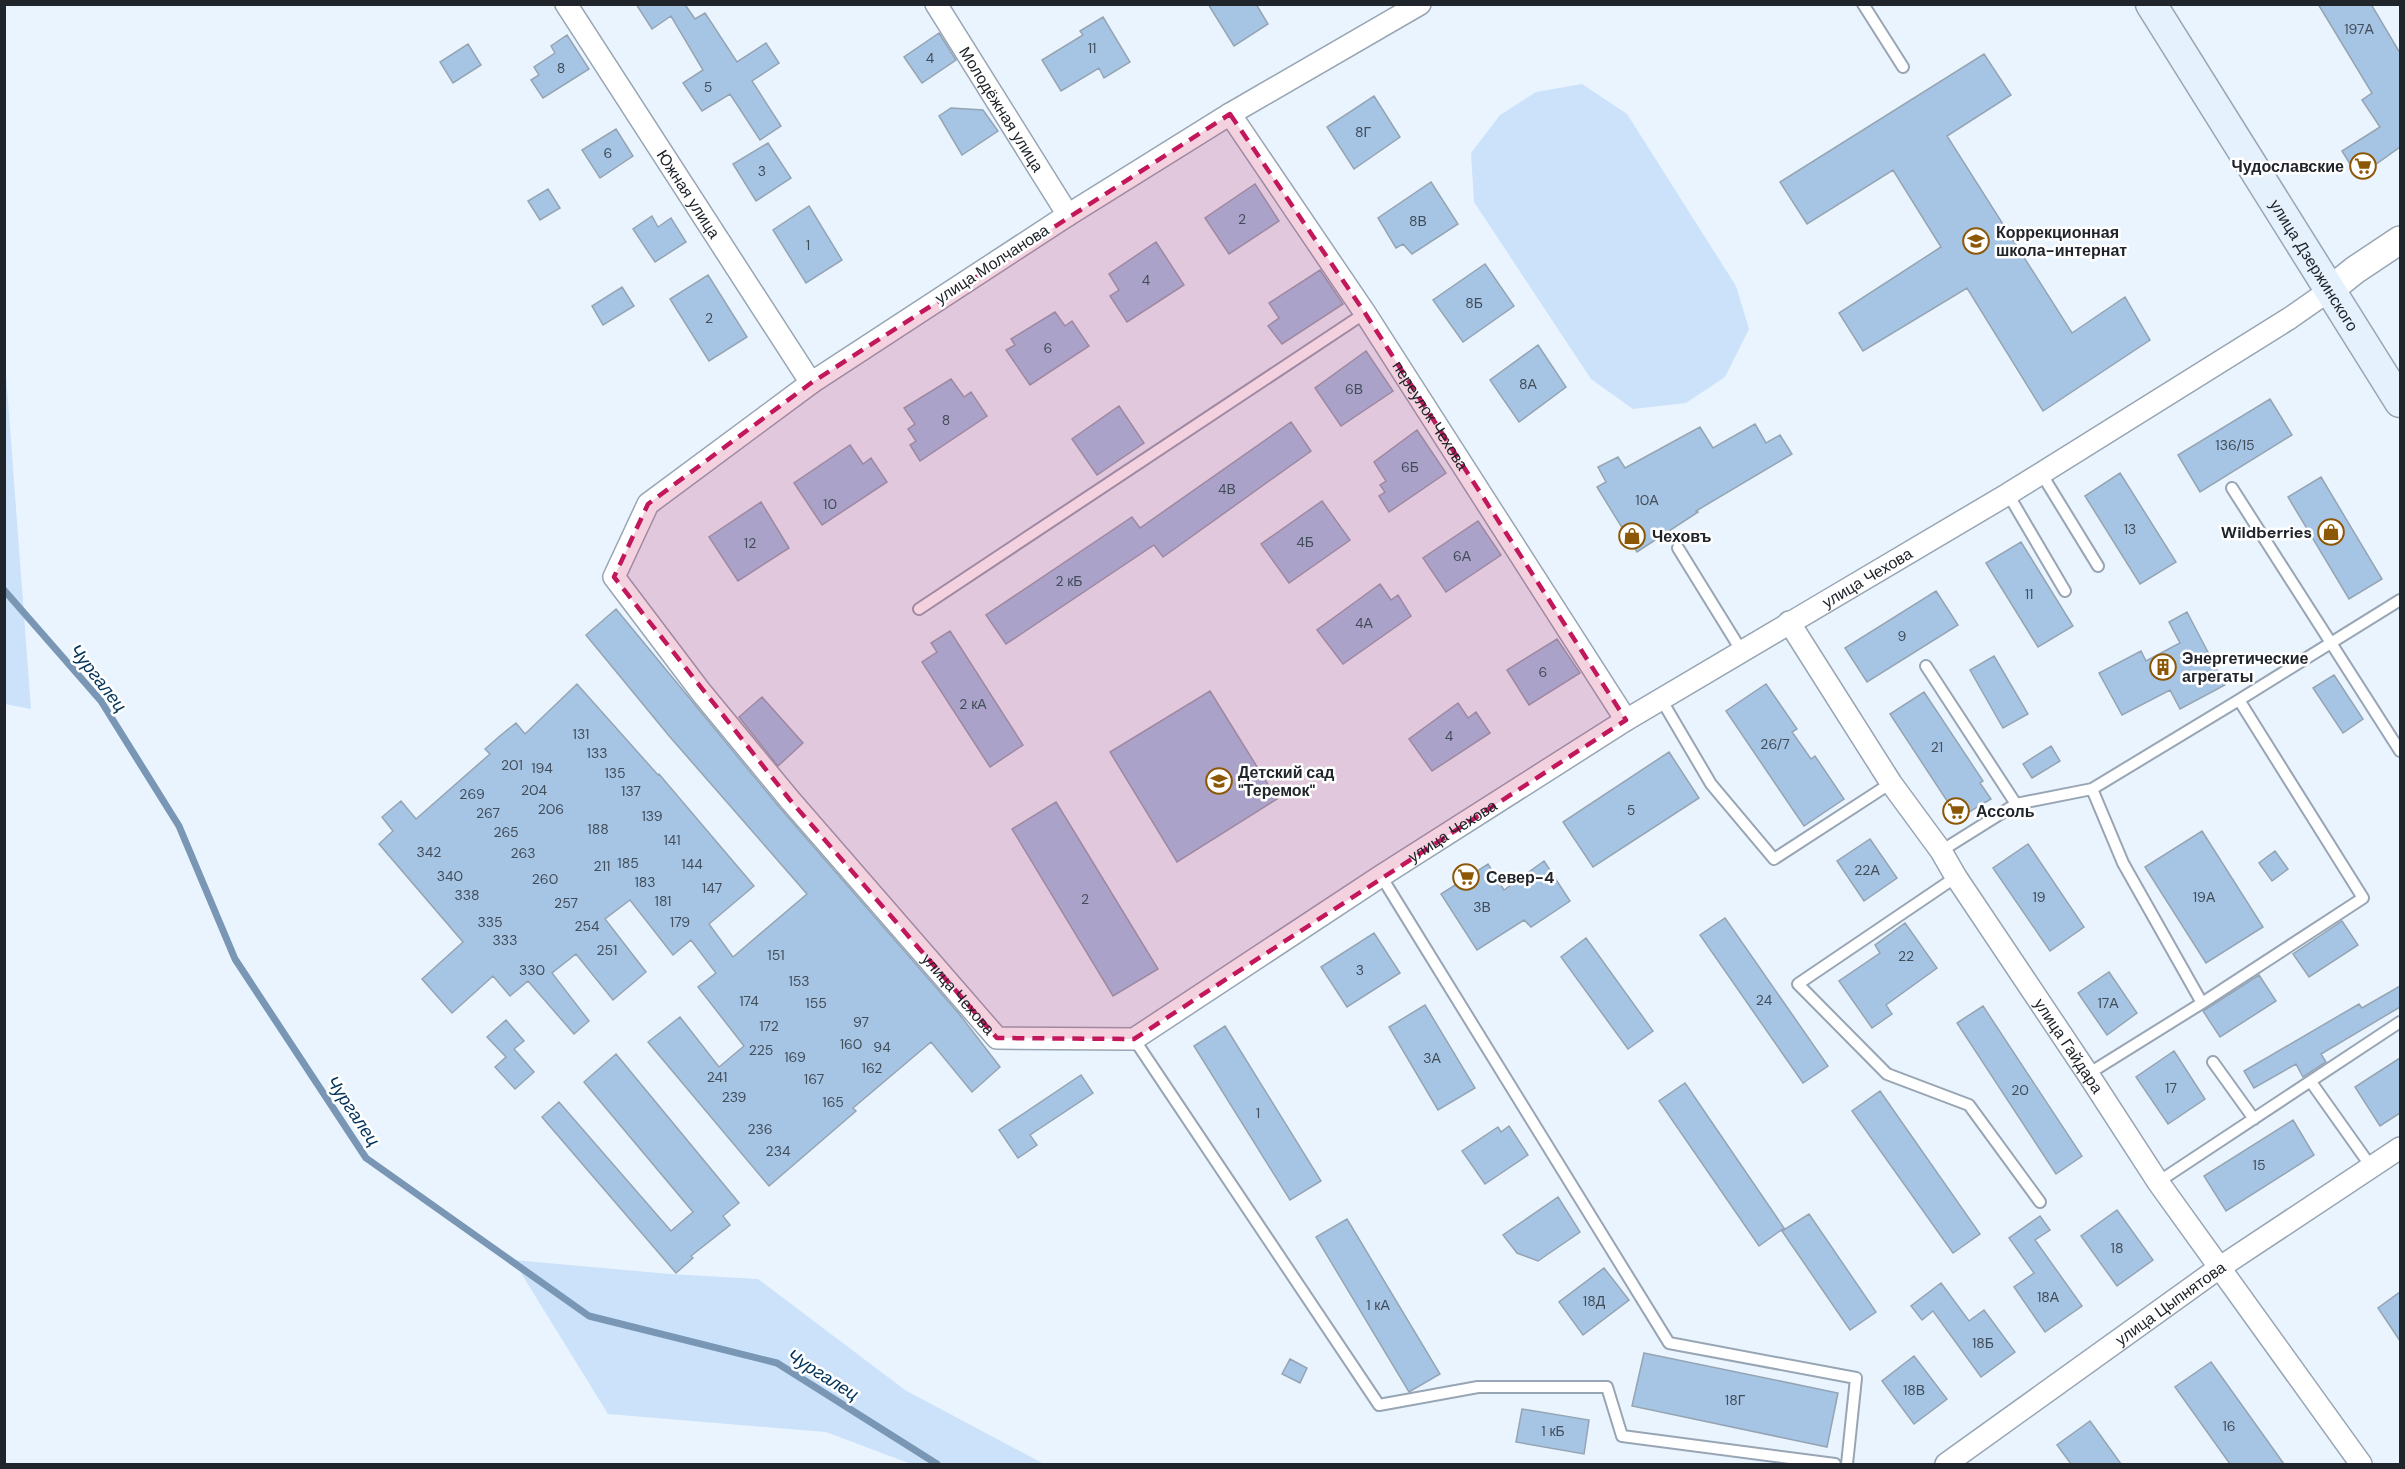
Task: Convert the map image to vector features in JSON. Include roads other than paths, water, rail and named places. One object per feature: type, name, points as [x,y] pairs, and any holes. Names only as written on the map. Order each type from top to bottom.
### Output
[{"type":"main road","name":"улица Дзержинского","points":[[2151,4],[2400,402]]},
{"type":"street","name":"Южная улица","points":[[566,4],[811,383]]},
{"type":"street","name":"Молодёжная улица","points":[[936,4],[1068,215]]},
{"type":"street","name":"улица Молчанова","points":[[614,577],[648,504],[811,383],[1068,215],[1230,114],[1420,4]]},
{"type":"street","name":"переулок Чехова","points":[[1230,114],[1365,313],[1626,720]]},
{"type":"street","name":"улица Чехова","points":[[614,577],[701,692],[783,791],[997,1038],[1134,1039],[1381,876],[1626,720],[2008,494],[2290,318],[2400,240]]},
{"type":"street","name":"улица Гайдара","points":[[1789,622],[1891,783],[1941,851],[2158,1182],[2361,1464]]},
{"type":"street","name":"улица Цыпнятова","points":[[1946,1464],[2219,1268],[2400,1148]]},
{"type":"lane","points":[[1863,4],[1903,67]]},
{"type":"lane","points":[[919,609],[1365,313]]},
{"type":"lane","points":[[2041,473],[2098,566]]},
{"type":"lane","points":[[2232,488],[2400,752]]},
{"type":"lane","points":[[2008,494],[2065,591]]},
{"type":"lane","points":[[1678,548],[1741,650]]},
{"type":"lane","points":[[1941,851],[2016,804],[2092,789],[2400,600]]},
{"type":"lane","points":[[1926,666],[2016,804]]},
{"type":"lane","points":[[1661,699],[1711,784],[1774,859],[1891,783]]},
{"type":"lane","points":[[2088,1074],[2364,898],[2239,700]]},
{"type":"lane","points":[[2092,789],[2123,863],[2202,1003]]},
{"type":"lane","points":[[1381,876],[1669,1343],[1856,1378],[1846,1464]]},
{"type":"lane","points":[[1956,877],[1798,984],[1887,1074],[1969,1105],[2040,1202]]},
{"type":"lane","points":[[2158,1182],[2400,1022]]},
{"type":"lane","points":[[1134,1039],[1379,1405],[1478,1387],[1607,1388],[1622,1436],[1835,1464]]},
{"type":"lane","points":[[2213,1062],[2254,1119]]},
{"type":"lane","points":[[2311,1082],[2372,1168]]},
{"type":"waterway","name":"Чургалец","points":[[4,590],[101,701],[179,826],[235,959],[366,1158],[589,1316],[777,1363],[937,1464]]},
{"type":"place","name":"Чудославские","points":[[2363,166]]},
{"type":"place","name":"Коррекционная школа-интернат","points":[[1976,241]]},
{"type":"place","name":"Wildberries","points":[[2331,532]]},
{"type":"place","name":"Чеховъ","points":[[1632,536]]},
{"type":"place","name":"Энергетические агрегаты","points":[[2163,667]]},
{"type":"place","name":"Детский сад \"Теремок\"","points":[[1219,781]]},
{"type":"place","name":"Ассоль","points":[[1956,811]]},
{"type":"place","name":"Север-4","points":[[1466,877]]}]
